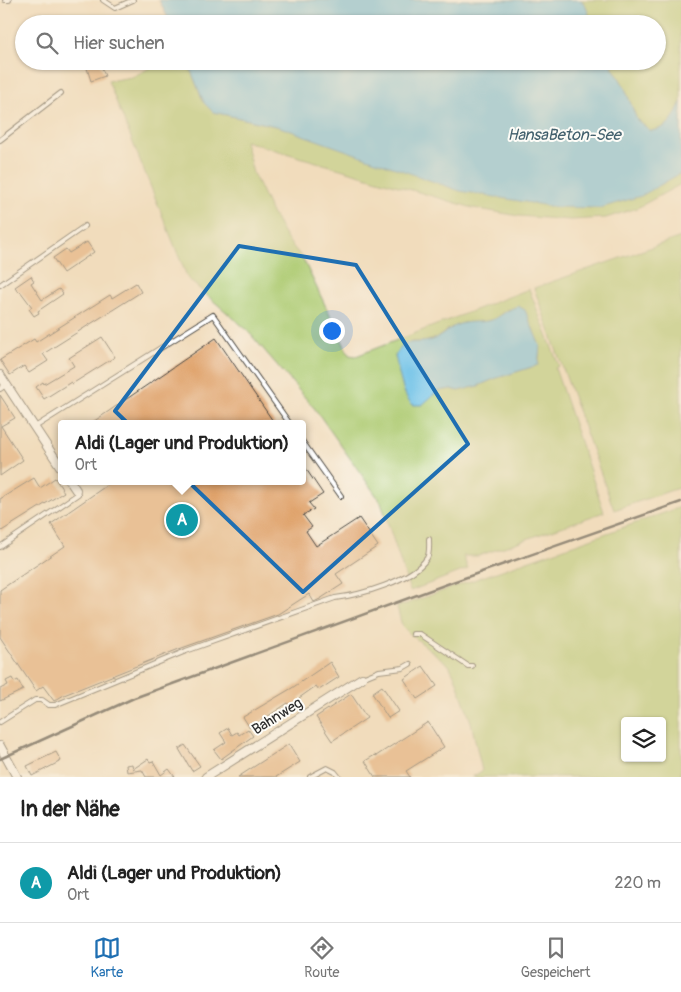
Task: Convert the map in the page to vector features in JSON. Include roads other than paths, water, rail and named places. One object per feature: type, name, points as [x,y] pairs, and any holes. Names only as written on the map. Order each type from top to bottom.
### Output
[{"type":"street","points":[[0,375],[3,386],[35,427],[58,463]]},
{"type":"street","points":[[73,485],[76,490]]},
{"type":"street","name":"Bahnweg","points":[[211,776],[362,678]]},
{"type":"street","points":[[0,746],[17,777]]},
{"type":"lane","points":[[5,0],[10,0]]},
{"type":"lane","points":[[103,0],[115,8],[133,0]]},
{"type":"lane","points":[[0,140],[61,93]]},
{"type":"lane","points":[[0,285],[85,226]]},
{"type":"lane","points":[[35,427],[213,315],[287,420]]},
{"type":"lane","points":[[306,447],[341,496]]},
{"type":"lane","points":[[0,547],[78,494],[76,490]]},
{"type":"lane","points":[[0,722],[35,700],[42,700],[49,705],[55,705],[186,651],[334,598],[351,596],[390,583],[414,571],[428,557],[429,539]]},
{"type":"lane","points":[[413,634],[420,634],[468,666],[472,666]]},
{"type":"lane","points":[[362,678],[379,670],[403,668],[410,664]]},
{"type":"lane","points":[[310,777],[327,768],[336,772],[339,777]]},
{"type":"water","points":[[159,0],[581,0],[586,6],[589,15],[166,15]]},
{"type":"water","name":"HansaBeton-See","points":[[191,70],[614,70],[624,86],[637,120],[651,131],[667,125],[681,102],[681,173],[641,196],[600,208],[555,207],[460,191],[280,127],[213,112],[204,103]]},
{"type":"water","points":[[518,306],[525,310],[540,346],[538,365],[478,386],[458,391],[452,389],[438,391],[422,405],[414,405],[410,402],[404,391],[395,356],[403,344],[433,340],[456,325],[490,320]]},
{"type":"railway","points":[[0,759],[134,698],[450,583],[681,502]]},
{"type":"place","name":"Aldi (Lager und Produktion)","points":[[182,520]]}]
